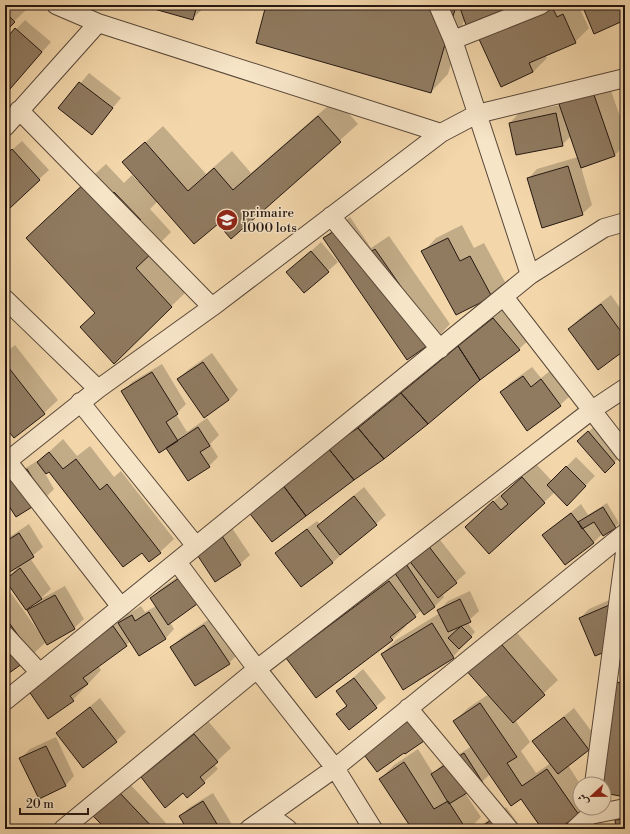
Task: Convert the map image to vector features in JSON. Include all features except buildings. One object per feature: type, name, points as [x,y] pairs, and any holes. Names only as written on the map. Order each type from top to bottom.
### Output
[{"type":"street","points":[[56,5],[98,23],[441,133]]},
{"type":"street","points":[[438,5],[453,40],[530,275]]},
{"type":"street","points":[[453,40],[542,5]]},
{"type":"street","points":[[5,127],[98,23]]},
{"type":"street","points":[[121,607],[6,460],[80,402],[212,308],[441,133],[477,114],[625,78]]},
{"type":"street","points":[[19,110],[212,308]]},
{"type":"street","points":[[331,216],[440,349]]},
{"type":"street","points":[[5,701],[530,275],[604,228],[625,222]]},
{"type":"street","points":[[504,297],[625,453]]},
{"type":"street","points":[[5,299],[98,389]]},
{"type":"street","points":[[63,829],[257,668],[592,410],[625,388]]},
{"type":"street","points":[[80,402],[196,546]]},
{"type":"street","points":[[249,829],[335,768],[625,533]]},
{"type":"street","points":[[595,776],[625,552]]},
{"type":"street","points":[[177,562],[335,768],[373,829]]},
{"type":"street","points":[[5,635],[40,673]]},
{"type":"street","points":[[408,708],[509,829]]},
{"type":"street","points":[[575,829],[591,817],[625,808]]},
{"type":"street","points":[[269,815],[288,829]]},
{"type":"place","name":"primaire 1000 lots","points":[[227,220]]}]
